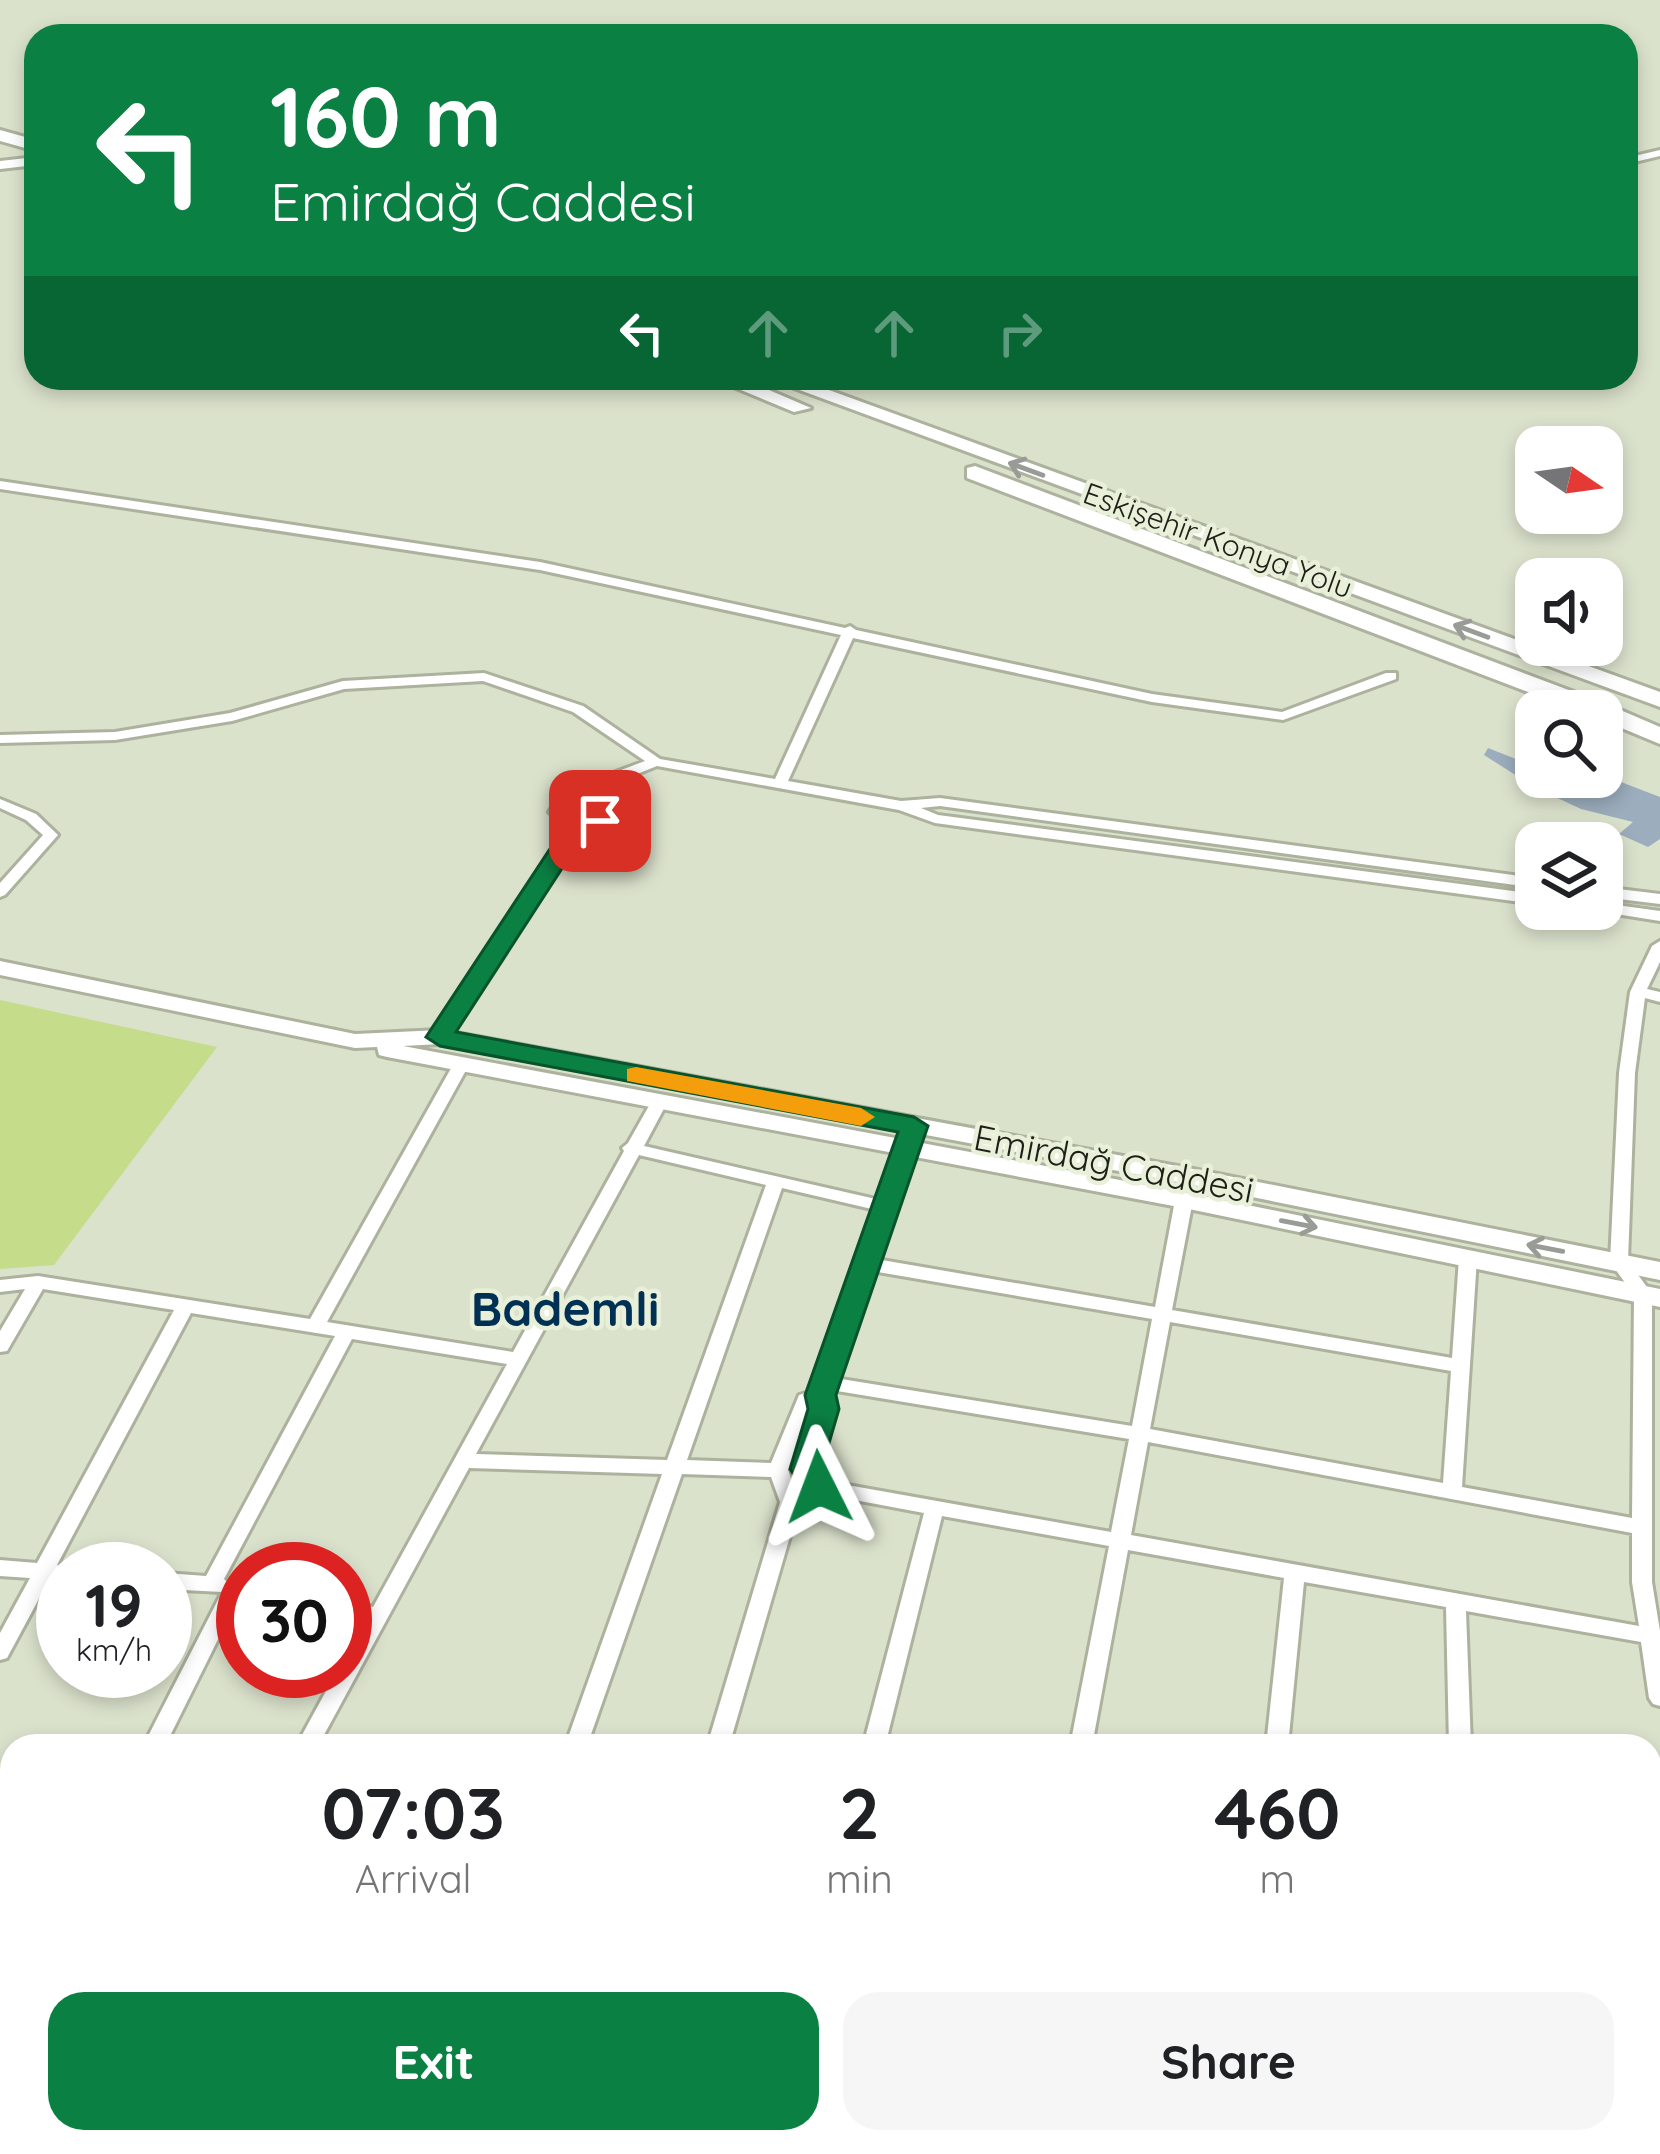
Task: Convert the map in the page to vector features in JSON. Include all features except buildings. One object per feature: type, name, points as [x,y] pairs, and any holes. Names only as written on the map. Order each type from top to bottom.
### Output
[{"type":"highway","points":[[754,390],[1546,690]]},
{"type":"highway","name":"Eskişehir Konya Yolu","points":[[810,390],[1660,700]]},
{"type":"highway","points":[[1623,720],[1660,736]]},
{"type":"main road","name":"Emirdağ Caddesi","points":[[0,968],[355,1041],[440,1037],[910,1136],[1184,1200],[1652,1296]]},
{"type":"main road","name":"Emirdağ Caddesi","points":[[0,983],[660,1101],[910,1136],[1660,1271]]},
{"type":"street","points":[[0,485],[540,566],[1152,698],[1283,716],[1390,676]]},
{"type":"street","points":[[781,781],[850,630]]},
{"type":"street","points":[[0,739],[116,736],[232,717],[343,685],[484,677],[578,710],[656,762]]},
{"type":"street","points":[[576,828],[556,812],[567,800],[616,772],[656,762],[781,781],[903,806],[935,819],[1515,896]]},
{"type":"street","points":[[440,1037],[576,828],[600,821],[607,811],[583,795]]},
{"type":"street","points":[[0,802],[31,817],[51,835],[0,892]]},
{"type":"street","points":[[903,806],[940,802],[1515,880]]},
{"type":"street","points":[[1623,895],[1660,899]]},
{"type":"street","points":[[1623,911],[1660,916]]},
{"type":"street","points":[[1660,946],[1639,992],[1627,1072],[1619,1262],[1652,1296],[1641,1527],[1651,1584],[1650,1636],[1660,1698]]},
{"type":"street","points":[[1639,992],[1660,997]]},
{"type":"street","points":[[314,1328],[462,1063]]},
{"type":"street","points":[[314,1734],[660,1101]]},
{"type":"street","points":[[910,1136],[862,1263],[824,1389],[824,1409],[806,1469],[819,1487],[1294,1576],[1650,1636]]},
{"type":"street","points":[[632,1148],[882,1206]]},
{"type":"street","points":[[580,1734],[776,1180]]},
{"type":"street","points":[[1083,1734],[1184,1200]]},
{"type":"street","points":[[1452,1490],[1468,1258]]},
{"type":"street","points":[[862,1263],[1462,1366]]},
{"type":"street","points":[[0,1286],[38,1282],[519,1359]]},
{"type":"street","points":[[0,1346],[38,1282]]},
{"type":"street","points":[[68,1542],[185,1307]]},
{"type":"street","points":[[211,1585],[346,1334]]},
{"type":"street","points":[[722,1734],[790,1502],[778,1469],[806,1400],[824,1389],[1141,1434],[1641,1527]]},
{"type":"street","points":[[462,1461],[778,1469]]},
{"type":"street","points":[[877,1734],[935,1508]]},
{"type":"street","points":[[0,1568],[36,1571]]},
{"type":"street","points":[[1278,1734],[1294,1576]]},
{"type":"street","points":[[192,1583],[216,1586]]},
{"type":"street","points":[[0,1652],[36,1598]]},
{"type":"street","points":[[1456,1603],[1460,1734]]},
{"type":"street","points":[[372,1615],[378,1616]]},
{"type":"street","points":[[160,1734],[216,1631]]},
{"type":"green space","points":[[0,1000],[217,1047],[54,1265],[0,1269]]},
{"type":"slow traffic","points":[[636,1075],[861,1117]]},
{"type":"district","name":"Bademli","points":[[565,1308]]},
{"type":"route","points":[[600,821],[576,828],[440,1037],[914,1126],[862,1263],[820,1395],[824,1409],[806,1469],[819,1487]]}]
